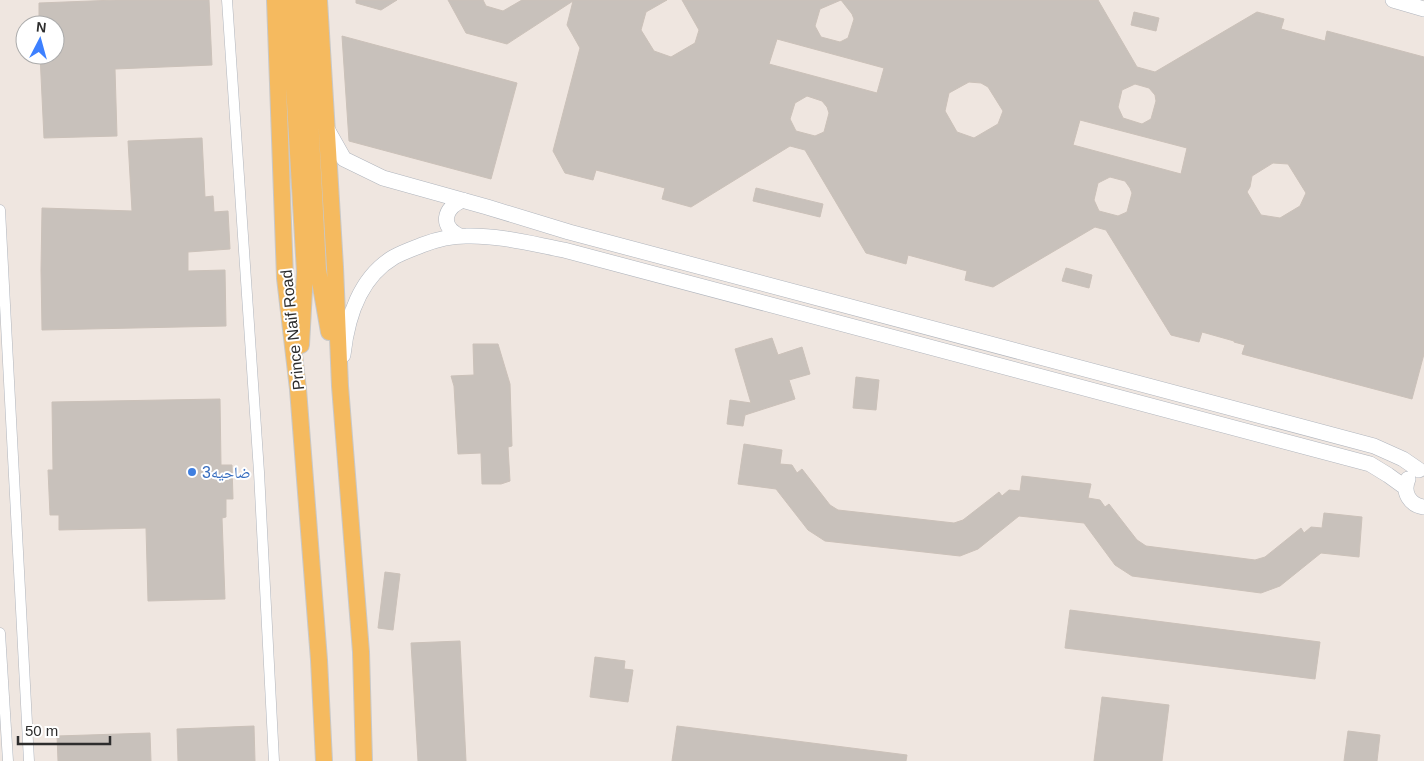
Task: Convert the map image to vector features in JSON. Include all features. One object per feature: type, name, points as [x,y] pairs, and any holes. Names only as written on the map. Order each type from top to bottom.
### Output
[{"type":"main road","name":"Prince Naif Road","points":[[275,0],[285,278],[298,389],[319,660],[324,761]]},
{"type":"main road","points":[[289,0],[311,271],[340,386]]},
{"type":"main road","points":[[298,389],[311,271],[304,0]]},
{"type":"main road","points":[[319,0],[340,386],[361,652],[364,761]]},
{"type":"street","points":[[227,0],[259,472],[274,761]]},
{"type":"street","points":[[1393,0],[1424,9]]},
{"type":"street","points":[[326,128],[344,159],[383,178],[568,232],[1374,446],[1421,469],[1409,477],[1406,488],[1409,499],[1414,504],[1424,507]]},
{"type":"street","points":[[460,236],[452,233],[447,225],[446,216],[450,208],[463,200]]},
{"type":"street","points":[[0,210],[29,761]]},
{"type":"street","points":[[340,386],[345,339],[351,314],[363,288],[377,271],[393,258],[431,242],[460,236],[487,237],[564,250],[1370,464],[1406,488]]},
{"type":"street","points":[[0,633],[8,761]]},
{"type":"building","points":[[116,0],[209,0],[212,65],[115,69],[117,136],[44,138],[40,65],[65,65],[65,15],[39,15],[39,3]]},
{"type":"building","points":[[356,0],[397,0],[381,10],[356,3]]},
{"type":"building","points":[[448,0],[483,0],[486,6],[503,11],[522,0],[667,0],[646,12],[641,30],[654,51],[671,57],[695,43],[699,30],[682,0],[841,0],[1098,0],[1137,67],[1155,72],[1257,12],[1284,19],[1281,29],[1325,41],[1327,31],[1424,57],[1424,354],[1412,399],[1242,354],[1245,345],[1202,332],[1199,342],[1171,335],[1106,230],[1095,227],[993,287],[965,280],[967,271],[908,255],[906,264],[866,253],[805,150],[790,146],[691,207],[662,199],[665,188],[596,170],[593,180],[565,173],[553,151],[580,48],[567,25],[573,1],[507,44],[466,33]],"holes":[[[841,0],[854,19],[848,38],[840,42],[821,37],[815,26],[820,9]],[[777,39],[884,68],[877,93],[769,64]],[[969,82],[981,83],[988,87],[1003,111],[998,124],[974,138],[957,132],[945,111],[949,93]],[[1135,84],[1149,88],[1155,95],[1156,101],[1151,119],[1142,124],[1123,118],[1118,107],[1122,90]],[[807,96],[822,101],[829,113],[824,132],[815,136],[796,131],[790,119],[795,103]],[[1080,120],[1187,148],[1181,174],[1073,145]],[[1273,163],[1288,164],[1306,193],[1300,206],[1280,218],[1261,215],[1247,192],[1252,176]],[[1110,177],[1125,181],[1132,193],[1127,212],[1118,216],[1099,211],[1094,200],[1098,183]]]},
{"type":"building","points":[[1134,12],[1159,18],[1156,31],[1131,25]]},
{"type":"building","points":[[342,36],[517,83],[491,179],[349,141]]},
{"type":"building","points":[[202,138],[205,197],[213,196],[214,212],[228,211],[230,249],[188,252],[188,271],[225,270],[226,326],[42,330],[42,208],[132,211],[128,141]]},
{"type":"building","points":[[756,188],[823,204],[820,217],[753,201]]},
{"type":"building","points":[[1066,268],[1092,275],[1089,288],[1062,281]]},
{"type":"building","points":[[772,338],[778,355],[802,347],[810,374],[789,380],[795,399],[745,415],[743,426],[727,424],[730,400],[751,403],[735,349]]},
{"type":"building","points":[[473,344],[498,344],[510,384],[512,446],[508,447],[510,481],[501,484],[482,484],[481,453],[458,454],[454,386],[451,376],[474,375]]},
{"type":"building","points":[[856,377],[879,380],[876,410],[853,408]]},
{"type":"building","points":[[220,399],[221,465],[232,465],[233,499],[226,499],[226,517],[222,518],[225,599],[148,601],[146,528],[59,530],[59,515],[50,515],[48,470],[53,470],[52,402]]},
{"type":"building","points":[[744,444],[782,450],[780,464],[792,465],[797,473],[802,469],[830,505],[838,510],[954,523],[963,520],[999,492],[1002,496],[1009,490],[1020,491],[1022,476],[1091,484],[1088,498],[1100,500],[1105,507],[1109,504],[1137,540],[1146,546],[1255,560],[1265,557],[1301,528],[1304,533],[1311,527],[1322,528],[1324,513],[1362,517],[1359,557],[1321,553],[1280,586],[1261,593],[1132,576],[1115,565],[1084,523],[1019,516],[978,549],[960,556],[825,541],[808,530],[776,489],[738,484]]},
{"type":"building","points":[[385,572],[400,574],[393,630],[378,628]]},
{"type":"building","points":[[1070,610],[1320,642],[1315,679],[1065,648]]},
{"type":"building","points":[[460,641],[466,761],[418,761],[411,643]]},
{"type":"building","points":[[595,657],[625,661],[624,669],[633,670],[628,702],[590,697]]},
{"type":"building","points":[[1102,697],[1169,705],[1162,761],[1094,761]]},
{"type":"building","points":[[254,726],[255,761],[178,761],[177,729]]},
{"type":"building","points":[[677,726],[907,755],[906,761],[672,761]]},
{"type":"building","points":[[1348,731],[1380,735],[1377,761],[1344,761]]},
{"type":"building","points":[[150,733],[151,761],[58,761],[57,736]]},
{"type":"place","name":"ضاحيه3","points":[[192,472]]}]
